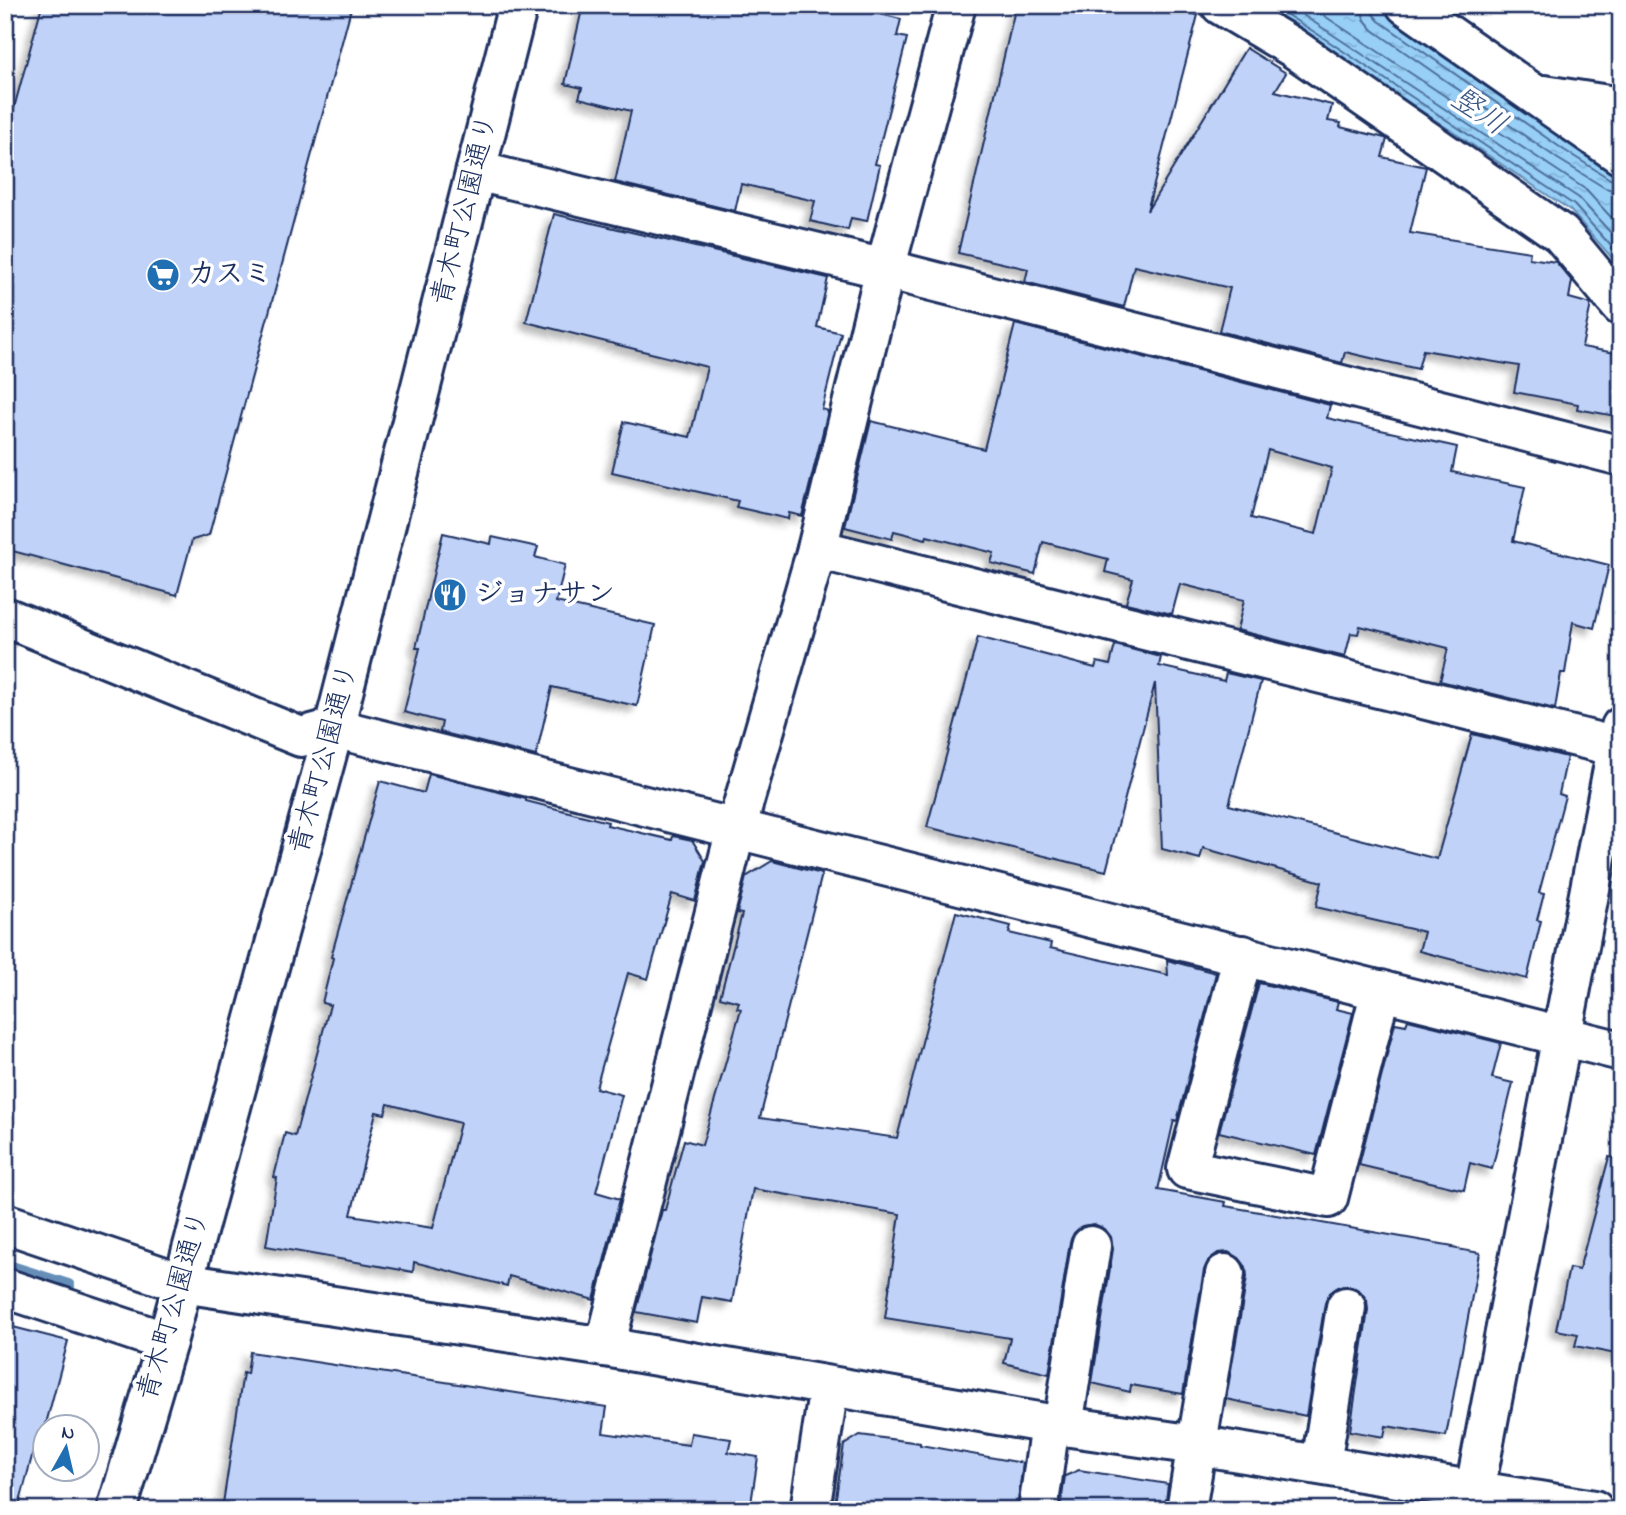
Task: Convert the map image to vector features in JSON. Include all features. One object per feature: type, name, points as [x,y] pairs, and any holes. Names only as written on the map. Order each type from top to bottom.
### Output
[{"type":"street","name":"青木町公園通り","points":[[117,1510],[167,1342],[334,728],[519,5]]},
{"type":"street","points":[[604,1347],[736,829],[817,549],[885,269],[956,5]]},
{"type":"street","points":[[1221,5],[1292,47],[1561,234],[1621,306]]},
{"type":"street","points":[[1406,5],[1621,155]]},
{"type":"street","points":[[1535,93],[1621,107]]},
{"type":"street","points":[[475,172],[885,269],[1621,456]]},
{"type":"street","points":[[817,549],[1620,741],[1473,1499]]},
{"type":"street","points":[[5,617],[300,737],[334,728],[1621,1051]]},
{"type":"street","points":[[1243,955],[1187,1169],[1328,1199],[1381,990]]},
{"type":"street","points":[[5,1223],[182,1283],[604,1347],[1057,1425],[1321,1464],[1473,1499],[1594,1510]]},
{"type":"street","points":[[1038,1510],[1091,1246]]},
{"type":"street","points":[[1186,1510],[1225,1274]]},
{"type":"street","points":[[5,1288],[167,1342]]},
{"type":"street","points":[[1321,1464],[1346,1307]]},
{"type":"street","points":[[810,1510],[829,1387]]},
{"type":"water","name":"竪川","points":[[1258,5],[1383,5],[1621,168],[1621,268],[1570,210]]},
{"type":"building","points":[[42,5],[352,5],[209,535],[192,540],[177,595],[5,549],[5,141]]},
{"type":"building","points":[[583,5],[842,5],[901,19],[897,36],[907,38],[875,164],[880,165],[867,221],[851,218],[848,230],[810,221],[815,201],[741,184],[735,211],[615,182],[631,111],[579,98],[582,88],[565,84]]},
{"type":"building","points":[[1016,5],[1174,5],[1173,9],[1198,15],[1147,211],[1246,48],[1286,73],[1275,91],[1332,105],[1328,121],[1341,123],[1340,127],[1387,139],[1382,157],[1426,167],[1410,233],[1530,252],[1529,258],[1556,262],[1572,281],[1569,298],[1591,304],[1582,347],[1621,354],[1621,417],[1577,409],[1578,404],[1514,392],[1519,366],[1423,350],[1418,369],[1345,352],[1342,363],[1219,331],[1230,288],[1134,266],[1124,307],[1025,282],[1028,269],[958,253]]},
{"type":"building","points":[[554,214],[828,278],[817,327],[841,333],[822,409],[828,411],[802,516],[789,513],[788,519],[736,507],[738,501],[612,472],[624,422],[690,437],[707,367],[526,322]]},
{"type":"building","points":[[1015,324],[1330,405],[1327,418],[1457,447],[1452,472],[1525,487],[1513,541],[1609,565],[1594,628],[1573,622],[1565,673],[1561,673],[1555,709],[1440,681],[1448,648],[1360,626],[1358,634],[1351,633],[1345,657],[1237,630],[1244,600],[1180,584],[1172,614],[1126,603],[1133,579],[1105,572],[1108,559],[1043,542],[1035,574],[991,563],[994,553],[927,536],[926,539],[894,531],[892,539],[845,527],[871,421],[984,449]],"holes":[[[1268,450],[1332,468],[1316,534],[1251,518]]]},
{"type":"building","points":[[443,533],[491,544],[492,537],[538,547],[535,557],[565,565],[556,602],[655,625],[637,706],[552,687],[536,756],[440,732],[442,722],[404,712]]},
{"type":"building","points":[[978,637],[1095,668],[1097,662],[1110,665],[1115,645],[1161,657],[1159,666],[1224,681],[1226,673],[1261,681],[1229,805],[1437,859],[1472,734],[1567,757],[1559,794],[1565,796],[1539,893],[1544,894],[1537,920],[1541,921],[1527,979],[1419,951],[1424,932],[1316,907],[1322,882],[1203,848],[1200,859],[1162,849],[1155,683],[1106,871],[927,827]]},
{"type":"building","points":[[429,774],[608,822],[607,825],[672,840],[673,836],[692,840],[705,861],[695,901],[672,894],[648,979],[628,973],[596,1088],[622,1095],[596,1192],[620,1199],[594,1300],[509,1276],[507,1286],[414,1262],[413,1272],[266,1246],[277,1178],[274,1177],[285,1133],[295,1136],[330,1005],[322,1003],[333,958],[331,957],[380,781],[424,793]],"holes":[[[388,1104],[460,1123],[433,1228],[351,1215],[376,1112],[385,1114]]]},
{"type":"building","points":[[772,861],[822,874],[760,1118],[897,1138],[956,912],[1011,926],[1009,933],[1051,943],[1050,948],[1168,975],[1167,960],[1216,973],[1177,1121],[1174,1120],[1158,1190],[1226,1202],[1225,1206],[1480,1253],[1446,1436],[1386,1426],[1384,1437],[1350,1431],[1368,1310],[1367,1300],[1360,1291],[1350,1286],[1338,1287],[1330,1293],[1325,1303],[1306,1416],[1226,1399],[1247,1277],[1246,1267],[1239,1258],[1228,1252],[1218,1253],[1209,1260],[1204,1270],[1183,1394],[1131,1385],[1130,1392],[1092,1383],[1113,1249],[1111,1237],[1105,1229],[1094,1224],[1082,1226],[1074,1233],[1070,1242],[1049,1374],[1004,1363],[1010,1338],[885,1318],[900,1214],[753,1189],[732,1302],[702,1297],[697,1323],[636,1312],[662,1210],[665,1210],[684,1140],[702,1145],[741,1009],[737,1008],[739,1002],[720,997],[742,914],[737,913],[746,877]]},
{"type":"building","points":[[1259,983],[1338,1002],[1336,1009],[1353,1013],[1316,1155],[1219,1132]]},
{"type":"building","points":[[1408,1020],[1501,1043],[1492,1078],[1513,1083],[1492,1169],[1470,1163],[1464,1190],[1359,1165],[1395,1023],[1406,1025]]},
{"type":"building","points":[[1609,1157],[1621,1159],[1621,1355],[1575,1346],[1578,1334],[1556,1330],[1569,1268],[1579,1270]]},
{"type":"building","points":[[5,1325],[68,1341],[49,1414],[32,1414],[32,1456],[18,1510],[5,1510]]},
{"type":"building","points":[[250,1352],[607,1407],[603,1433],[689,1445],[691,1433],[731,1439],[728,1452],[758,1457],[750,1510],[222,1510],[243,1373],[247,1374]]},
{"type":"building","points":[[860,1435],[920,1443],[1023,1463],[1017,1510],[834,1510],[844,1445]]},
{"type":"building","points":[[1079,1470],[1168,1484],[1165,1510],[1060,1510],[1065,1476]]},
{"type":"waterway","points":[[5,1266],[68,1286]]},
{"type":"place","name":"カスミ","points":[[163,275]]},
{"type":"place","name":"ジョナサン","points":[[450,595]]}]
